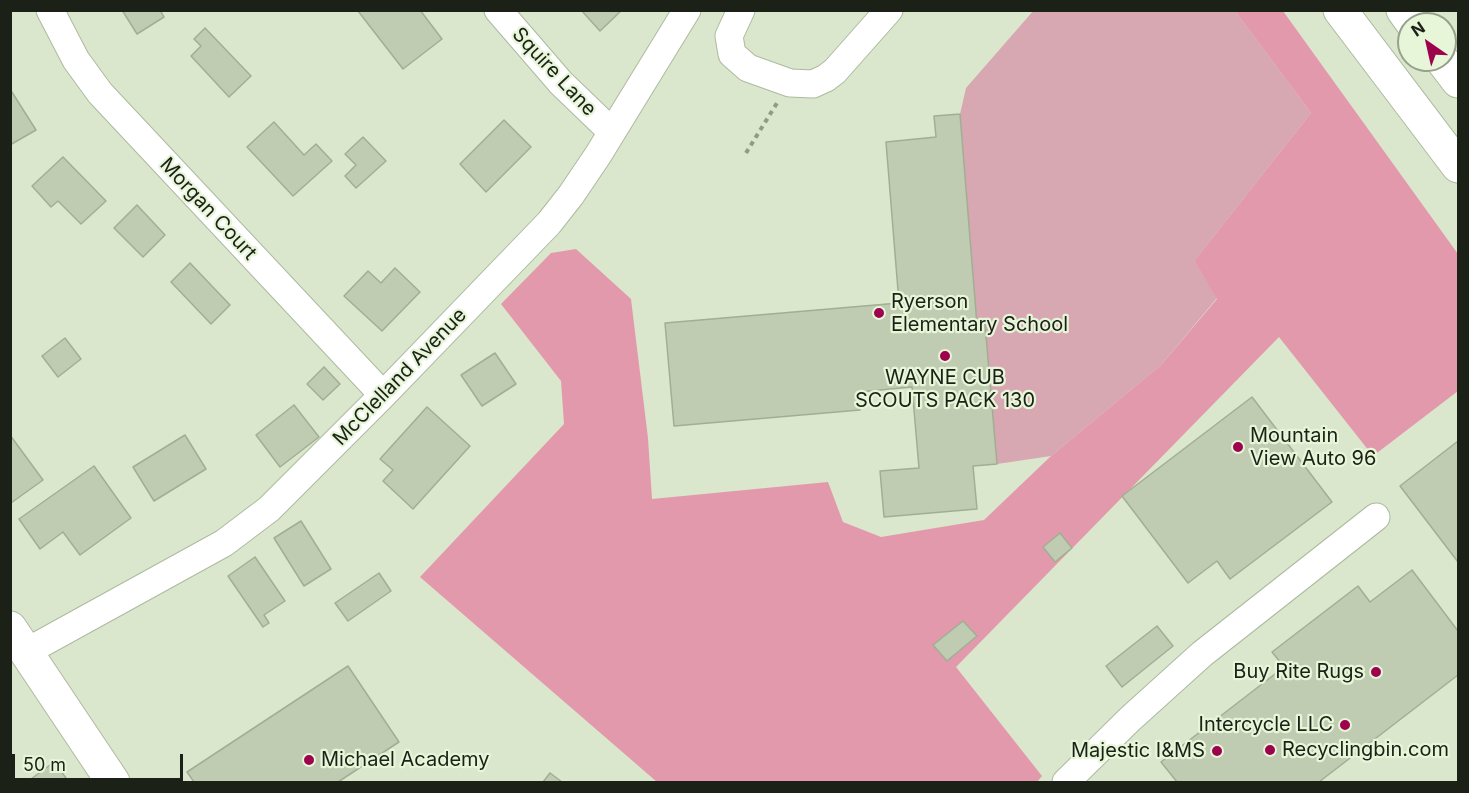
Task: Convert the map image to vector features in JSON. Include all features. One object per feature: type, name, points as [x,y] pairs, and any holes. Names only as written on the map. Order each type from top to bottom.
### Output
[{"type":"main road","points":[[1340,10],[1458,166]]},
{"type":"main road","points":[[18,640],[113,783]]},
{"type":"street","name":"Morgan Court","points":[[50,10],[76,60],[100,93],[383,395]]},
{"type":"street","name":"Squire Lane","points":[[498,10],[561,83],[612,132]]},
{"type":"street","name":"McClelland Avenue","points":[[18,640],[224,543],[269,509],[549,223],[571,195],[612,132],[687,10]]},
{"type":"street","points":[[741,10],[729,36],[732,54],[748,68],[790,83],[813,84],[836,71],[876,15]]},
{"type":"street","points":[[1066,783],[1202,654],[1376,517]]},
{"type":"path","points":[[746,153],[790,83]]},
{"type":"shaded area","points":[[1034,10],[1235,11],[1311,113],[1194,261],[1217,298],[1161,365],[1051,456],[997,464],[985,325],[977,325],[960,114],[966,88]]},
{"type":"shaded area","points":[[1235,11],[1283,11],[1458,254],[1458,391],[1373,456],[1279,337],[956,667],[1042,776],[1037,782],[657,782],[420,577],[564,424],[561,381],[501,304],[551,253],[576,249],[631,299],[648,438],[652,499],[828,482],[843,522],[881,537],[984,520],[1051,456],[1161,365],[1217,299],[1194,261],[1311,113]]},
{"type":"building","points":[[122,10],[160,10],[164,17],[137,34]]},
{"type":"building","points":[[420,10],[442,39],[403,69],[358,11]]},
{"type":"building","points":[[581,10],[622,10],[600,31]]},
{"type":"building","points":[[205,28],[251,76],[229,97],[191,56],[201,46],[194,39]]},
{"type":"building","points":[[10,89],[36,130],[10,145]]},
{"type":"building","name":"Ryerson Elementary School","points":[[960,114],[977,325],[985,324],[997,464],[973,466],[977,509],[884,517],[880,471],[919,468],[912,387],[859,392],[860,410],[674,426],[665,323],[899,303],[886,142],[936,137],[934,116]]},
{"type":"building","points":[[504,120],[531,147],[486,192],[460,164]]},
{"type":"building","points":[[274,122],[304,155],[316,144],[332,161],[293,196],[247,147]]},
{"type":"building","points":[[363,137],[386,161],[356,188],[345,176],[356,165],[345,154]]},
{"type":"building","points":[[63,157],[106,201],[81,224],[58,201],[51,207],[32,186]]},
{"type":"building","points":[[137,205],[165,235],[143,257],[114,228]]},
{"type":"building","points":[[190,263],[230,305],[211,324],[171,282]]},
{"type":"building","points":[[395,268],[420,292],[382,331],[344,296],[368,271],[381,283]]},
{"type":"building","points":[[65,338],[81,359],[58,377],[42,356]]},
{"type":"building","points":[[495,353],[516,384],[482,406],[461,375]]},
{"type":"building","points":[[324,367],[340,384],[323,400],[307,384]]},
{"type":"building","name":"Mountain View Auto 96","points":[[1252,397],[1332,502],[1230,579],[1217,561],[1188,583],[1122,496]]},
{"type":"building","points":[[294,405],[319,437],[280,467],[256,435]]},
{"type":"building","points":[[427,407],[470,446],[413,509],[383,481],[393,470],[380,459]]},
{"type":"building","points":[[10,435],[43,480],[11,503],[10,502]]},
{"type":"building","points":[[185,435],[206,469],[154,501],[133,467]]},
{"type":"building","points":[[1458,441],[1458,562],[1400,486]]},
{"type":"building","points":[[94,466],[131,518],[80,555],[63,532],[40,549],[19,519]]},
{"type":"building","points":[[301,521],[331,569],[304,586],[274,538]]},
{"type":"building","points":[[1060,533],[1072,548],[1055,562],[1043,547]]},
{"type":"building","points":[[255,557],[285,601],[264,615],[269,623],[263,627],[228,576]]},
{"type":"building","points":[[1412,570],[1458,631],[1458,675],[1319,782],[1177,782],[1161,762],[1284,667],[1272,652],[1358,586],[1370,602]]},
{"type":"building","points":[[379,573],[391,591],[348,621],[335,603]]},
{"type":"building","points":[[963,621],[977,636],[947,661],[933,645]]},
{"type":"building","points":[[1157,626],[1173,646],[1122,687],[1106,666]]},
{"type":"building","points":[[348,666],[399,742],[338,782],[194,782],[187,772]]},
{"type":"building","points":[[54,762],[69,782],[27,782]]},
{"type":"building","points":[[550,773],[562,782],[543,782]]},
{"type":"place","name":"Ryerson Elementary School","points":[[879,313]]},
{"type":"place","name":"WAYNE CUB SCOUTS PACK 130","points":[[945,356]]},
{"type":"place","name":"Mountain View Auto 96","points":[[1238,447]]},
{"type":"place","name":"Buy Rite Rugs","points":[[1376,672]]},
{"type":"place","name":"Intercycle LLC","points":[[1345,725]]},
{"type":"place","name":"Recyclingbin.com","points":[[1270,750]]},
{"type":"place","name":"Majestic I&MS","points":[[1217,751]]},
{"type":"place","name":"Michael Academy","points":[[309,760]]}]
